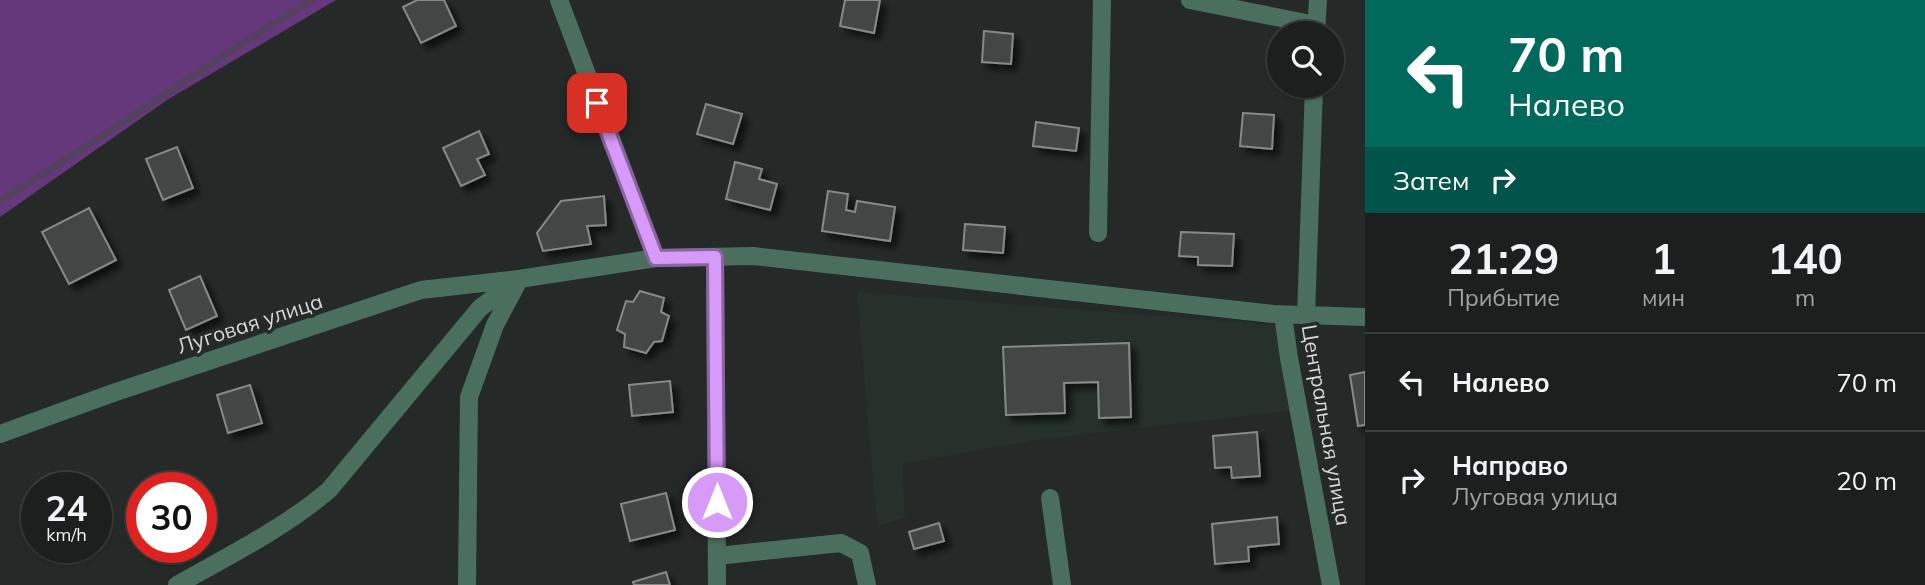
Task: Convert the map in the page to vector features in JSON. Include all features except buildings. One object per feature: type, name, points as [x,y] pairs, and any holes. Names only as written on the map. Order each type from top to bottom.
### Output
[{"type":"street","points":[[559,0],[656,258]]},
{"type":"street","points":[[1098,233],[1102,0]]},
{"type":"street","points":[[1190,0],[1281,21]]},
{"type":"street","points":[[1317,21],[1318,0]]},
{"type":"street","name":"Центральная улица","points":[[1306,316],[1314,98]]},
{"type":"street","name":"Луговая улица","points":[[0,434],[421,290],[519,279],[656,258],[753,256],[1283,315],[1365,317]]},
{"type":"street","points":[[715,257],[717,585]]},
{"type":"street","points":[[177,585],[278,528],[329,490],[480,308],[519,279]]},
{"type":"street","points":[[467,585],[469,397],[495,325],[519,279]]},
{"type":"street","name":"Центральная улица","points":[[1283,315],[1331,585]]},
{"type":"street","points":[[1049,498],[1062,585]]},
{"type":"street","points":[[717,556],[841,543],[860,553],[867,585]]},
{"type":"shaded area","points":[[0,0],[336,0],[167,100],[0,217]]},
{"type":"shaded area","points":[[857,292],[1275,325],[1295,410],[1036,440],[902,464],[905,518],[877,526]]},
{"type":"waterway","points":[[0,201],[312,0]]},
{"type":"route","points":[[597,103],[656,258],[715,257],[717,502]]}]
